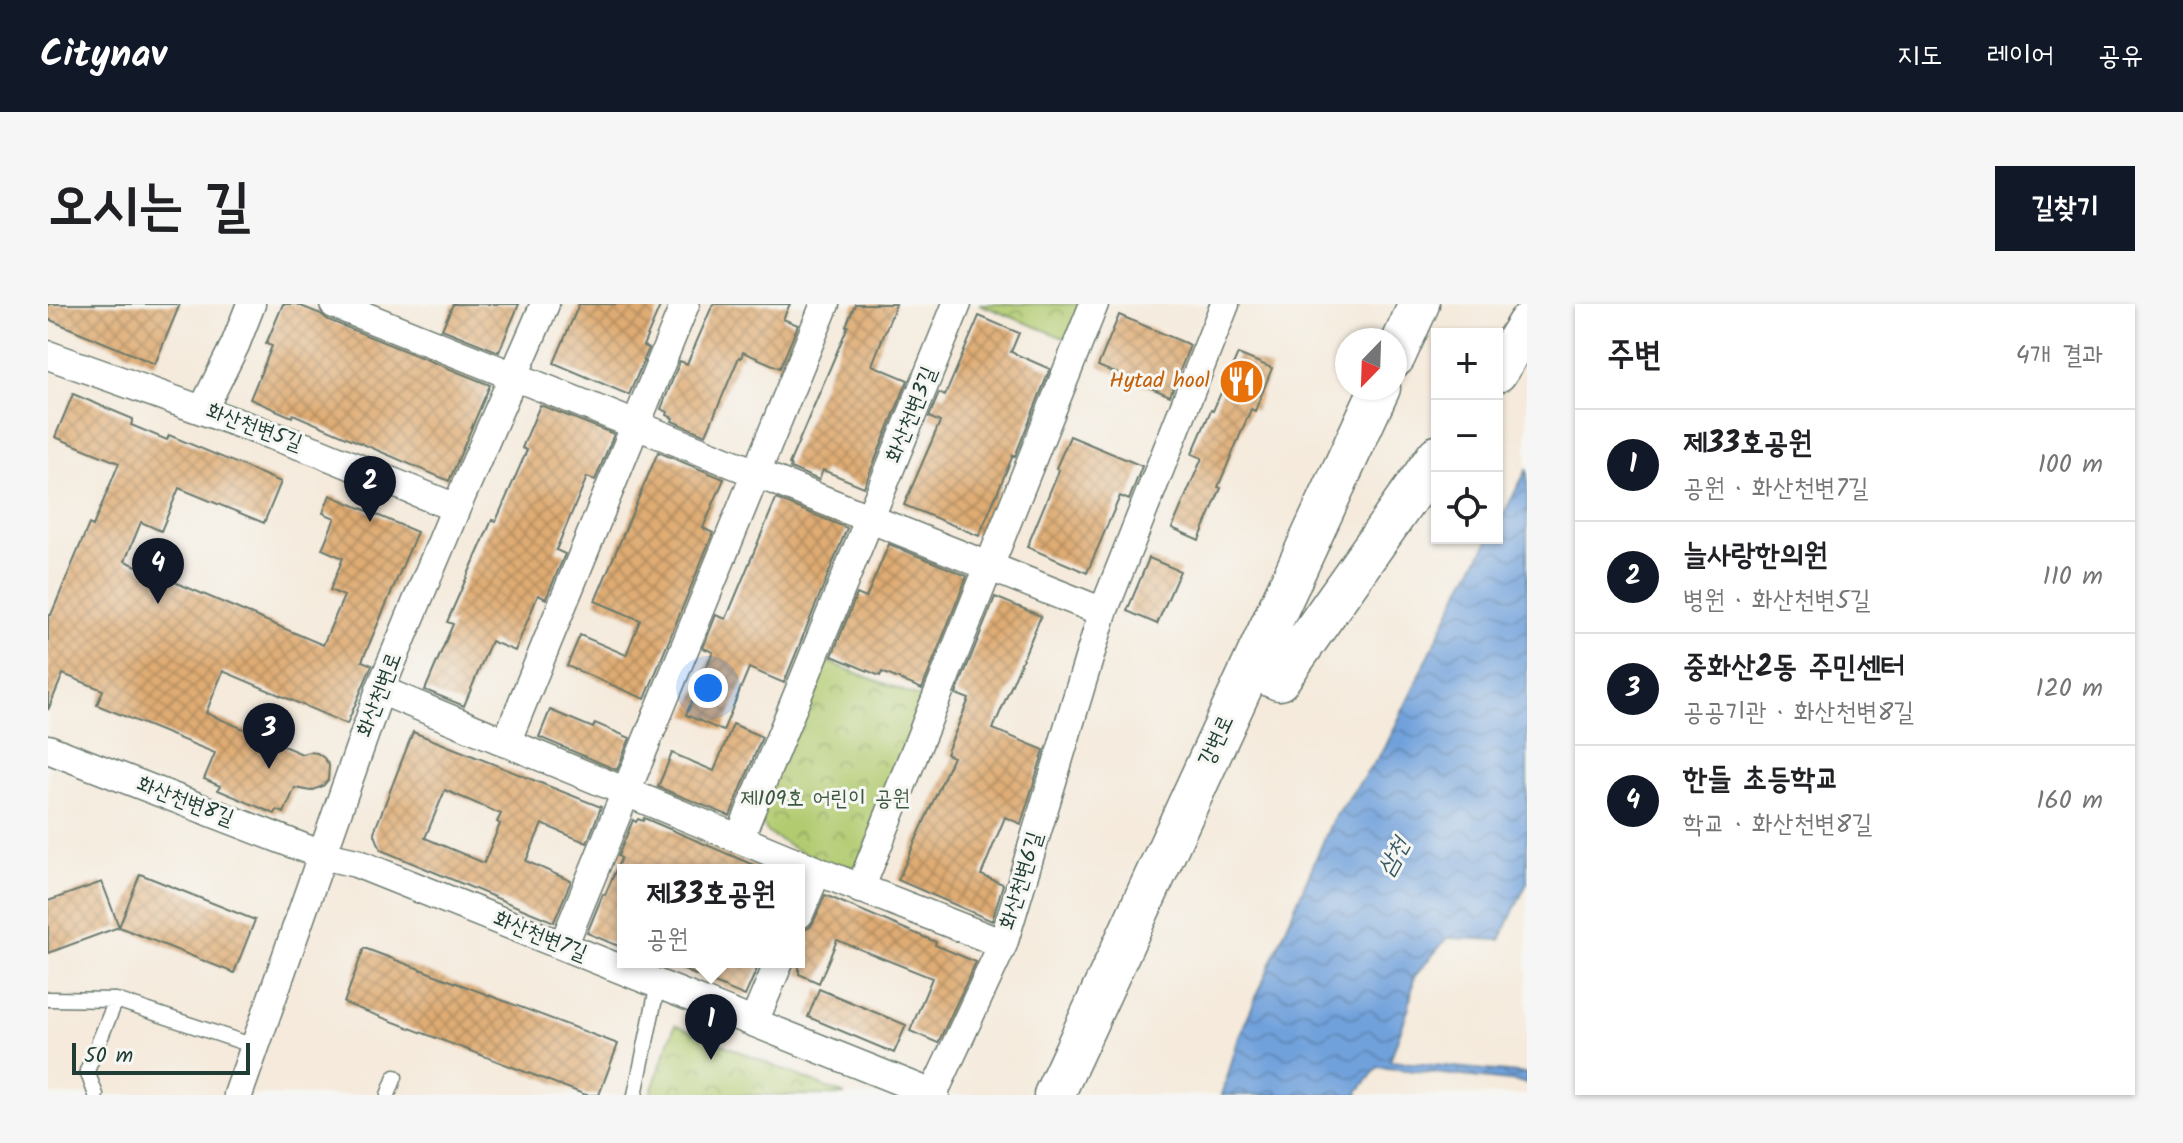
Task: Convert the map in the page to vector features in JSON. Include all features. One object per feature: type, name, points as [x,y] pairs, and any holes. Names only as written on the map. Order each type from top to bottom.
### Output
[{"type":"street","points":[[203,409],[235,345],[251,304]]},
{"type":"street","points":[[334,304],[392,315],[515,376],[1103,612],[1225,304]]},
{"type":"street","name":"화산천변로","points":[[238,1095],[380,690],[545,304]]},
{"type":"street","points":[[506,743],[685,304]]},
{"type":"street","points":[[563,946],[825,304]]},
{"type":"street","points":[[860,889],[1094,304]]},
{"type":"street","points":[[1407,330],[1419,304]]},
{"type":"street","name":"화산천변3길","points":[[739,839],[871,518],[948,307]]},
{"type":"street","points":[[1503,362],[1527,324]]},
{"type":"street","name":"화산천변5길","points":[[48,355],[316,451],[456,508]]},
{"type":"street","name":"강변로","points":[[1054,1095],[1374,400]]},
{"type":"street","points":[[1251,668],[1279,680],[1431,465]]},
{"type":"street","name":"화산천변6길","points":[[805,866],[1003,944],[1103,612]]},
{"type":"street","name":"화산천변6길","points":[[380,690],[800,864]]},
{"type":"street","name":"화산천변8길","points":[[48,749],[322,855]]},
{"type":"street","name":"화산천변7길","points":[[322,855],[356,863],[617,968]]},
{"type":"street","points":[[805,900],[817,871]]},
{"type":"street","points":[[934,1094],[1003,944]]},
{"type":"street","name":"화산천변7길","points":[[618,968],[934,1094]]},
{"type":"street","points":[[754,1022],[776,968]]},
{"type":"lane","points":[[635,1095],[658,984]]},
{"type":"lane","points":[[48,999],[116,1000],[257,1047]]},
{"type":"lane","points":[[96,1095],[87,1071],[116,1000]]},
{"type":"lane","points":[[388,1095],[395,1077]]},
{"type":"green space","points":[[979,304],[1083,304],[1069,340]]},
{"type":"green space","name":"제109호 어린이 공원","points":[[821,659],[924,699],[857,867],[834,866],[799,851],[768,833],[757,816]]},
{"type":"green space","points":[[675,1025],[845,1095],[650,1095]]},
{"type":"water","name":"삼천","points":[[1527,469],[1527,883],[1500,940],[1447,938],[1414,977],[1409,1007],[1390,1061],[1527,1074],[1527,1083],[1378,1067],[1358,1092],[1359,1095],[1222,1095],[1239,1037],[1332,821],[1385,748],[1460,590],[1487,544],[1503,544],[1503,515]]},
{"type":"building","points":[[48,304],[180,304],[155,364],[48,319]]},
{"type":"building","points":[[283,304],[296,304],[328,320],[490,385],[449,481],[293,414],[292,417],[250,399],[272,346],[266,344]]},
{"type":"building","points":[[453,304],[519,304],[499,352],[442,329]]},
{"type":"building","points":[[579,304],[661,304],[643,346],[649,348],[629,395],[554,363]]},
{"type":"building","points":[[713,304],[790,304],[783,319],[798,325],[780,368],[743,352],[706,435],[672,421],[668,412],[661,409],[680,361],[687,364]]},
{"type":"building","points":[[855,304],[896,304],[872,365],[908,380],[864,487],[823,470],[819,480],[790,468],[789,464]]},
{"type":"building","points":[[1119,315],[1190,345],[1170,396],[1098,366]]},
{"type":"building","points":[[979,316],[1019,333],[1011,352],[1050,369],[979,536],[904,505],[940,422],[929,417],[939,393],[945,396]]},
{"type":"building","points":[[1238,354],[1272,368],[1255,411],[1251,409],[1199,540],[1172,528],[1202,458],[1192,454]]},
{"type":"building","points":[[73,394],[133,419],[131,425],[167,440],[169,435],[281,482],[264,523],[179,488],[161,531],[141,522],[125,561],[323,645],[344,596],[330,590],[343,558],[322,549],[335,518],[323,513],[330,495],[417,532],[362,661],[372,665],[347,724],[223,671],[206,713],[302,754],[317,753],[329,765],[328,780],[323,786],[311,791],[295,788],[284,813],[277,810],[275,814],[218,790],[220,786],[204,779],[215,753],[97,705],[103,690],[63,674],[48,710],[48,615],[51,615],[89,524],[93,526],[119,463],[55,437]]},
{"type":"building","points":[[540,405],[614,434],[595,480],[587,477],[556,550],[565,554],[546,599],[538,595],[515,651],[491,641],[464,706],[425,690],[453,624],[447,622],[527,450],[522,448]]},
{"type":"building","points":[[1070,436],[1142,466],[1129,500],[1120,496],[1087,573],[1027,547]]},
{"type":"building","points":[[658,452],[724,479],[703,528],[713,533],[645,699],[567,666],[580,635],[626,655],[640,620],[595,601]]},
{"type":"building","points":[[776,499],[847,528],[784,683],[749,668],[723,731],[686,715],[713,652],[703,648],[716,615],[726,619]]},
{"type":"building","points":[[889,544],[967,576],[922,689],[832,656],[857,594],[866,598]]},
{"type":"building","points":[[1149,558],[1180,571],[1157,624],[1127,611]]},
{"type":"building","points":[[995,597],[1041,616],[993,729],[1044,750],[1021,824],[1005,817],[981,875],[1003,884],[992,921],[898,880],[953,757],[946,754],[969,699],[956,694]]},
{"type":"building","points":[[550,710],[593,728],[595,723],[630,738],[617,770],[539,737]]},
{"type":"building","points":[[733,724],[762,737],[730,816],[658,787],[672,753],[714,771]]},
{"type":"building","points":[[413,732],[601,807],[587,843],[542,824],[526,861],[571,881],[554,922],[381,850],[374,832]],"holes":[[[445,790],[501,814],[484,863],[425,838]]]},
{"type":"building","points":[[644,818],[751,864],[618,864],[621,858],[618,856],[633,820],[643,821]]},
{"type":"building","points":[[617,867],[617,946],[587,933]]},
{"type":"building","points":[[140,874],[255,920],[234,973],[119,927]]},
{"type":"building","points":[[102,882],[119,927],[48,953],[48,901]]},
{"type":"building","points":[[825,895],[976,962],[938,1043],[910,1031],[932,978],[837,940],[819,983],[799,974],[799,968],[805,968],[805,930],[814,921]]},
{"type":"building","points":[[364,948],[618,1044],[599,1095],[586,1095],[344,1003]]},
{"type":"building","points":[[679,968],[757,968],[745,996]]},
{"type":"building","points":[[819,989],[906,1025],[894,1053],[808,1017]]},
{"type":"place","name":"Hytad hool","points":[[1241,381]]},
{"type":"place","name":"늘사랑한의원","points":[[370,522]]},
{"type":"place","name":"한들 초등학교","points":[[158,604]]},
{"type":"place","name":"중화산2동 주민센터","points":[[269,769]]},
{"type":"place","name":"제33호공원","points":[[711,1060]]}]
